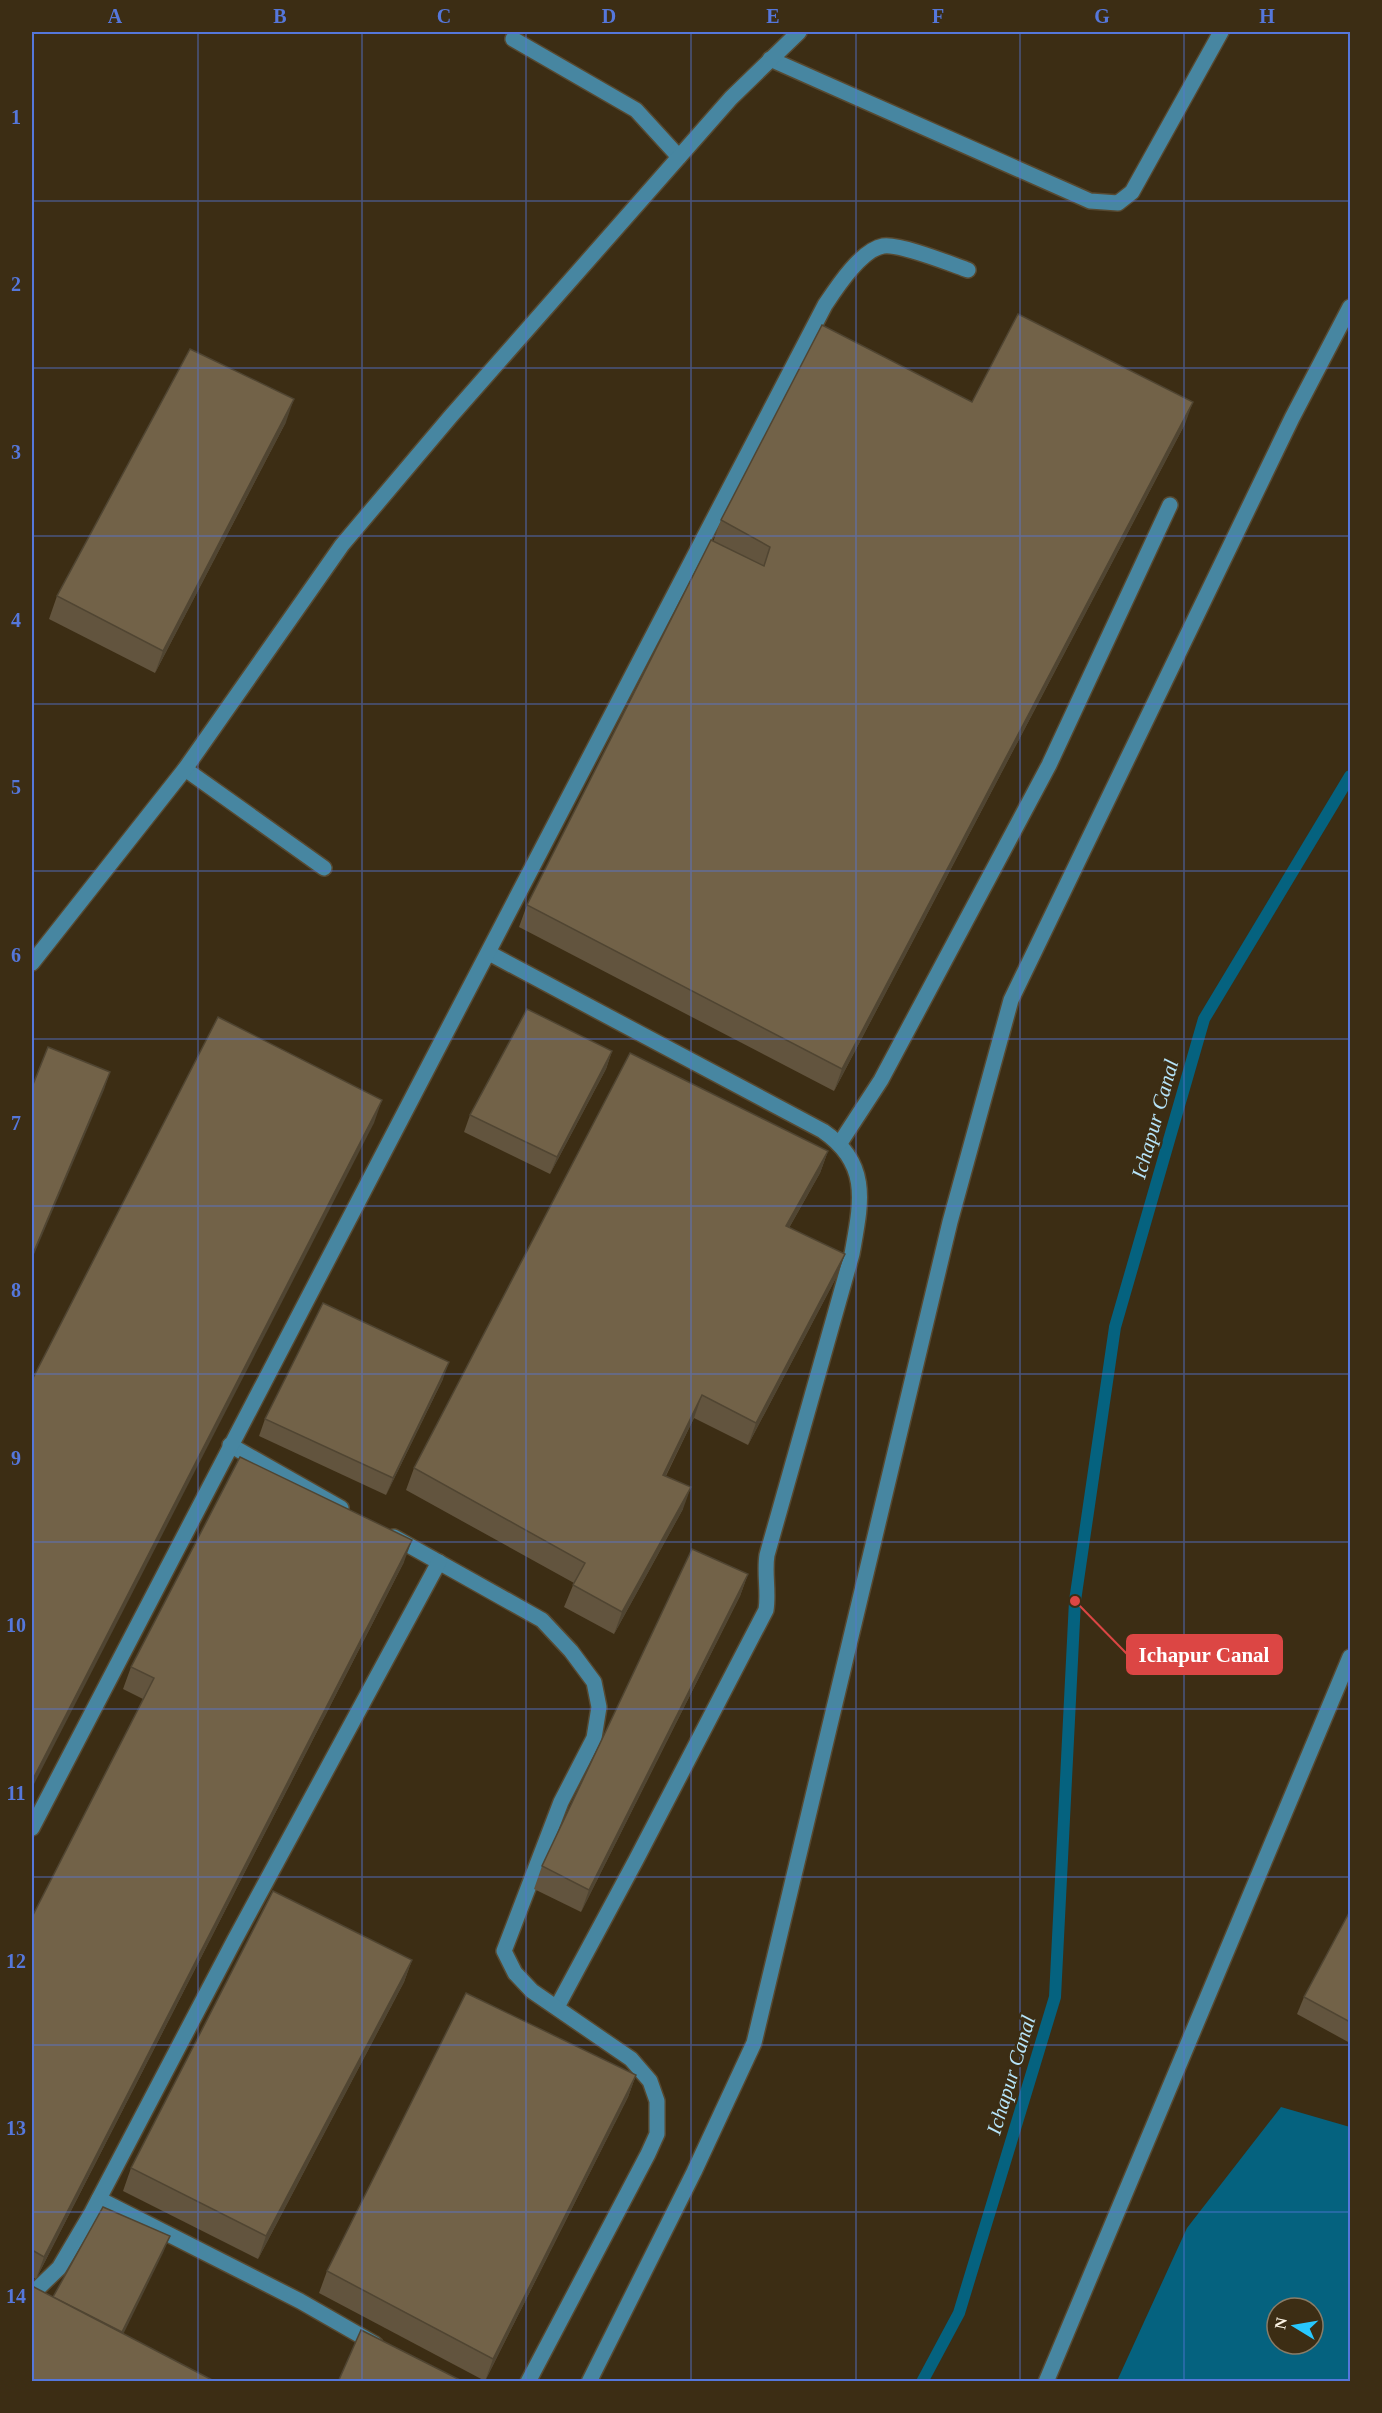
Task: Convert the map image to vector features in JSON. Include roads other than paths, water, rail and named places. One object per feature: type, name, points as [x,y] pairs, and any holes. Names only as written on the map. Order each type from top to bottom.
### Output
[{"type":"lane","points":[[32,963],[185,770],[342,545],[451,416],[731,98],[799,32]]},
{"type":"lane","points":[[770,59],[1090,201],[1118,203],[1132,192],[1221,32]]},
{"type":"lane","points":[[513,39],[636,110],[679,157]]},
{"type":"lane","points":[[32,1828],[825,305],[864,256],[883,246],[902,248],[968,270]]},
{"type":"lane","points":[[589,2382],[694,2172],[754,2043],[950,1222],[1011,1000],[1292,418],[1350,307]]},
{"type":"lane","points":[[840,1143],[881,1080],[1049,765],[1170,505]]},
{"type":"lane","points":[[185,770],[324,868]]},
{"type":"lane","points":[[489,952],[792,1114],[840,1143],[856,1169],[859,1186],[857,1227],[852,1254],[767,1555],[766,1610],[653,1829],[557,2007]]},
{"type":"lane","points":[[230,1445],[355,1515]]},
{"type":"lane","points":[[376,1527],[542,1620],[571,1650],[594,1682],[599,1707],[594,1738],[561,1802],[504,1951],[515,1973],[532,1991],[631,2059],[650,2081],[657,2101],[657,2133],[528,2382]]},
{"type":"lane","points":[[32,2294],[59,2268],[99,2199],[234,1941],[439,1562]]},
{"type":"lane","points":[[1046,2382],[1350,1657]]},
{"type":"lane","points":[[99,2199],[300,2301],[391,2353]]},
{"type":"water","points":[[1281,2107],[1350,2127],[1350,2381],[1117,2381],[1187,2228]]},
{"type":"waterway","name":"Ichapur Canal","points":[[922,2382],[959,2313],[1055,1997],[1075,1601],[1115,1327],[1204,1019],[1350,776]]},
{"type":"place","name":"Ichapur Canal","points":[[1075,1601]]}]
